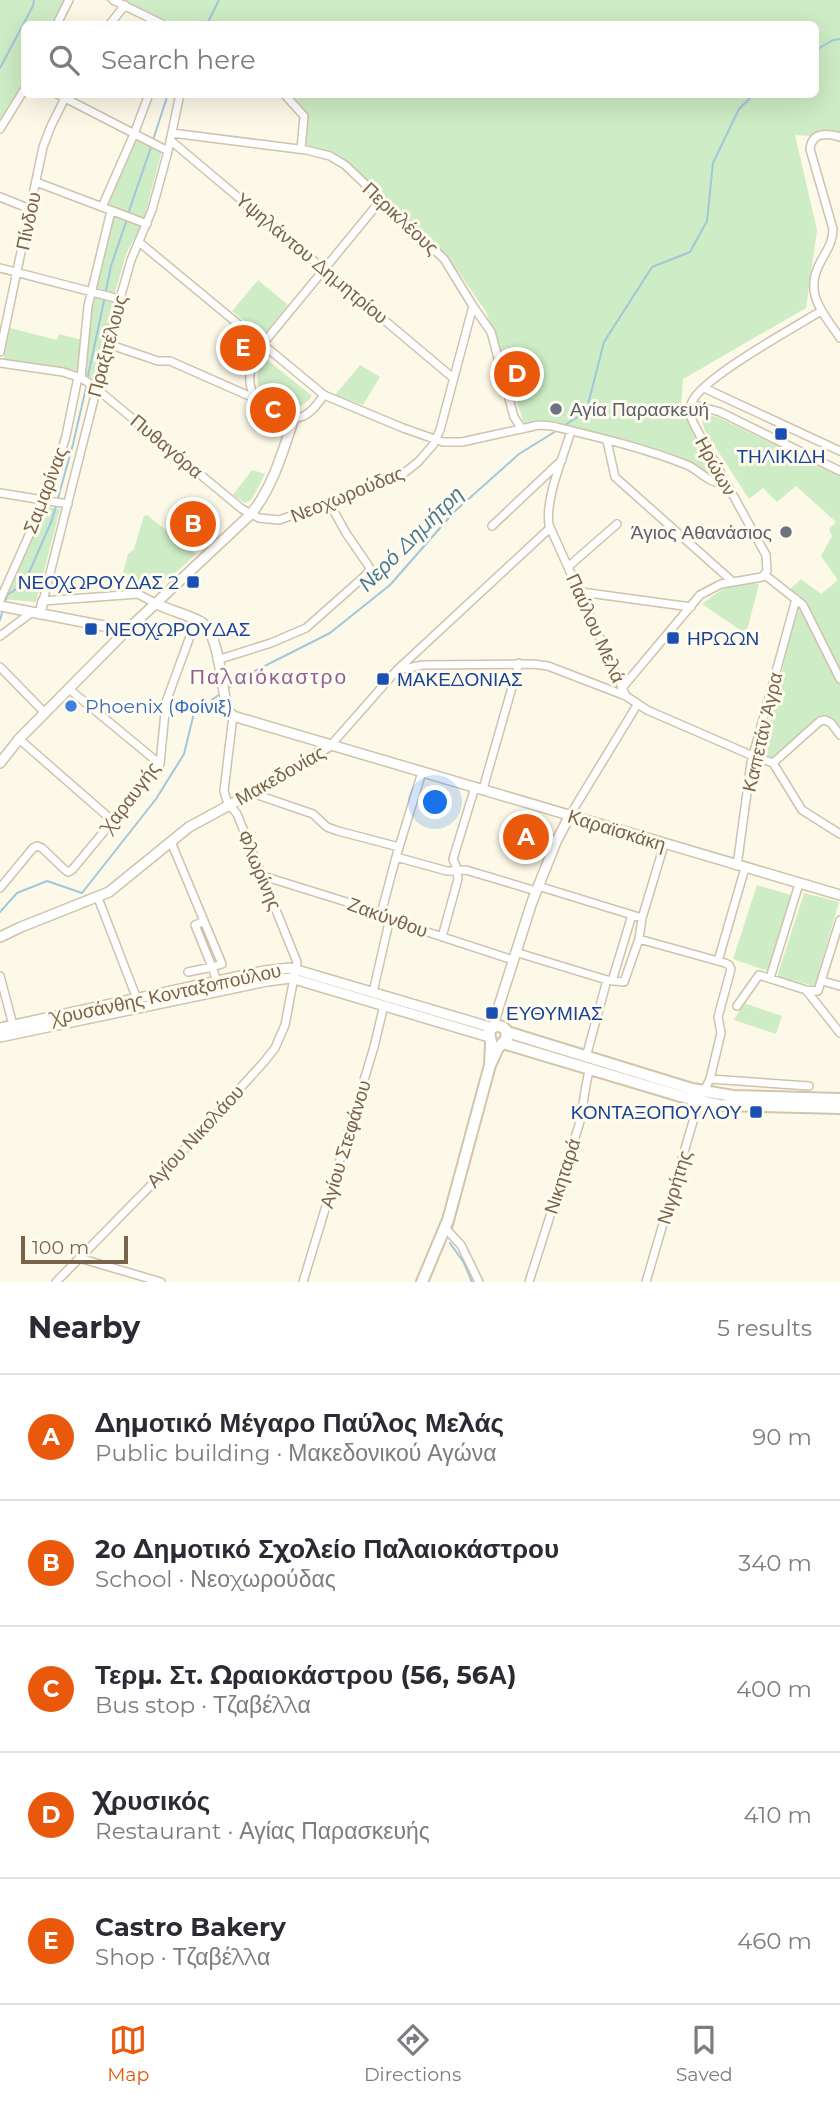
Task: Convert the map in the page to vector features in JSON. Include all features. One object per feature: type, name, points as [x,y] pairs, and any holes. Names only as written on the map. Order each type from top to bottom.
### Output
[{"type":"main road","name":"Χρυσάνθης Κονταξοπούλου","points":[[498,1035],[701,1097],[719,1105],[840,1108]]},
{"type":"main road","points":[[422,1282],[446,1229],[498,1035]]},
{"type":"main road","name":"Χρυσάνθης Κονταξοπούλου","points":[[701,1097],[840,1099]]},
{"type":"street","points":[[58,21],[69,0]]},
{"type":"street","points":[[113,0],[156,21]]},
{"type":"street","points":[[112,21],[125,5]]},
{"type":"street","points":[[0,129],[21,95]]},
{"type":"street","name":"Πίνδου","points":[[0,352],[46,139],[62,98]]},
{"type":"street","points":[[67,98],[168,151]]},
{"type":"street","points":[[102,207],[148,98]]},
{"type":"street","name":"Πραξιτέλους","points":[[43,601],[120,299],[131,260],[147,224],[168,151],[179,98]]},
{"type":"street","points":[[288,98],[304,116],[300,149]]},
{"type":"street","points":[[840,137],[821,135],[813,138],[810,145],[811,158],[833,229],[831,243],[815,275],[815,298],[840,338]]},
{"type":"street","name":"Περικλέους","points":[[171,137],[300,149],[323,153],[336,159],[444,258],[491,332],[513,417],[522,429]]},
{"type":"street","name":"Υψηλάντου Δημητρίου","points":[[171,137],[452,377]]},
{"type":"street","points":[[36,182],[147,224]]},
{"type":"street","points":[[0,197],[30,209]]},
{"type":"street","points":[[324,395],[308,413],[294,418],[276,413],[257,399],[251,388],[250,373],[263,344],[381,200]]},
{"type":"street","name":"Σαμαρίνας","points":[[0,600],[45,500],[64,446],[79,378],[91,292],[111,211]]},
{"type":"street","points":[[139,242],[324,395],[436,440],[462,442],[543,425],[689,465],[717,483],[725,482]]},
{"type":"street","points":[[0,268],[120,299]]},
{"type":"street","points":[[436,440],[473,306]]},
{"type":"street","points":[[821,311],[719,375],[691,404],[720,412],[840,471]]},
{"type":"street","points":[[108,344],[158,361],[170,361],[257,399]]},
{"type":"street","name":"Πυθαγόρα","points":[[0,363],[56,370],[79,378],[96,388],[251,514]]},
{"type":"street","points":[[704,388],[840,451]]},
{"type":"street","name":"Ηρώων","points":[[691,404],[693,422],[766,555],[768,564],[765,575]]},
{"type":"street","points":[[0,763],[19,738],[123,634],[251,514],[272,480],[294,418]]},
{"type":"street","points":[[550,528],[548,516],[567,430]]},
{"type":"street","name":"Νεοχωρούδας","points":[[251,514],[265,520],[279,520],[330,504],[403,474],[424,456],[436,440]]},
{"type":"street","points":[[607,441],[615,477],[733,582]]},
{"type":"street","points":[[492,526],[562,460]]},
{"type":"street","points":[[0,493],[68,504]]},
{"type":"street","points":[[217,660],[271,643],[306,628],[367,574],[370,569],[368,565],[330,504]]},
{"type":"street","points":[[569,566],[617,524]]},
{"type":"street","name":"Παύλου Μελά","points":[[550,528],[624,692],[637,705],[753,757],[773,763]]},
{"type":"street","name":"Μακεδονίας","points":[[0,937],[98,898],[120,885],[189,827],[331,745],[397,670],[550,528]]},
{"type":"street","points":[[397,670],[423,665],[519,663],[548,666],[624,692],[700,595],[711,588],[765,575],[803,605],[840,679]]},
{"type":"street","points":[[581,592],[691,607]]},
{"type":"street","points":[[0,636],[36,613],[43,601],[138,594],[169,611],[207,626],[225,702],[228,712],[233,716]]},
{"type":"street","name":"Καπετάν Άγρα","points":[[718,961],[741,867],[753,757],[796,599]]},
{"type":"street","points":[[0,606],[104,626],[123,634]]},
{"type":"street","name":"Χαραυγής","points":[[0,888],[37,846],[68,872],[72,870],[160,764],[166,702],[196,620]]},
{"type":"street","points":[[442,937],[458,878],[453,859],[519,663]]},
{"type":"street","points":[[0,667],[45,713]]},
{"type":"street","points":[[69,690],[160,764]]},
{"type":"street","points":[[498,1035],[501,999],[514,956],[559,834],[637,705]]},
{"type":"street","name":"Καραϊσκάκη","points":[[233,716],[840,895]]},
{"type":"street","name":"Φλωρίνης","points":[[233,716],[225,796],[237,814],[296,956],[295,974]]},
{"type":"street","points":[[840,736],[831,723],[820,721],[773,763],[802,810],[840,834]]},
{"type":"street","points":[[19,738],[113,821]]},
{"type":"street","points":[[382,914],[422,772]]},
{"type":"street","points":[[252,793],[313,814],[327,827],[399,847]]},
{"type":"street","points":[[171,842],[222,964],[188,972]]},
{"type":"street","points":[[609,981],[625,980],[664,845]]},
{"type":"street","points":[[396,857],[447,871],[466,870],[642,918]]},
{"type":"street","name":"Ζακύνθου","points":[[263,876],[382,914],[442,937],[609,981]]},
{"type":"street","points":[[770,978],[799,884]]},
{"type":"street","points":[[98,898],[137,999]]},
{"type":"street","name":"Νικηταρά","points":[[528,1282],[579,1125],[585,1102],[588,1063],[609,981],[632,915]]},
{"type":"street","points":[[373,992],[390,918]]},
{"type":"street","points":[[737,1006],[759,975],[806,990],[818,991],[840,920]]},
{"type":"street","points":[[639,939],[718,961]]},
{"type":"street","name":"Νιγρήτης","points":[[646,1282],[701,1097],[710,1079],[721,1033],[718,1017],[730,967],[718,961]]},
{"type":"street","points":[[212,967],[217,981]]},
{"type":"street","name":"Χρυσάνθης Κονταξοπούλου","points":[[0,1028],[264,971],[295,974],[373,992],[498,1035]]},
{"type":"street","name":"Χρυσάνθης Κονταξοπούλου","points":[[0,1037],[295,974],[384,1005],[498,1035]]},
{"type":"street","name":"Αγίου Νικολάου","points":[[56,1282],[158,1178],[272,1053],[285,1025],[295,974]]},
{"type":"street","points":[[0,976],[13,1025]]},
{"type":"street","points":[[822,981],[840,986]]},
{"type":"street","points":[[806,990],[840,1033]]},
{"type":"street","name":"Αγίου Στεφάνου","points":[[303,1282],[384,1005]]},
{"type":"street","points":[[710,1079],[809,1086]]},
{"type":"street","points":[[446,1229],[464,1249],[479,1282]]},
{"type":"street","points":[[79,1258],[161,1282]]},
{"type":"green space","points":[[0,0],[74,0],[63,21],[21,21],[21,87],[0,121]]},
{"type":"green space","points":[[104,0],[840,0],[840,138],[795,135],[817,230],[806,308],[683,379],[681,406],[718,480],[686,461],[540,421],[524,423],[486,312],[456,268],[337,155],[298,143],[302,117],[281,98],[819,98],[819,21],[148,21]]},
{"type":"green space","points":[[134,138],[159,149],[161,154],[144,219],[106,205]]},
{"type":"green space","points":[[113,214],[141,226],[126,254],[115,293],[94,288]]},
{"type":"green space","points":[[258,280],[288,305],[263,336],[232,311]]},
{"type":"green space","points":[[92,296],[114,301],[93,382],[84,377]]},
{"type":"green space","points":[[10,328],[57,340],[59,334],[82,340],[79,371],[3,360]]},
{"type":"green space","points":[[265,358],[312,396],[302,405],[290,409],[269,403],[258,383],[259,371]]},
{"type":"green space","points":[[360,365],[380,377],[363,405],[335,395]]},
{"type":"green space","points":[[715,416],[840,476],[840,730],[831,719],[779,760],[763,754],[797,605],[788,591],[801,579],[821,594],[838,580],[821,556],[832,536],[829,529],[836,522],[796,486],[777,502],[763,488],[749,499],[705,431],[702,421]]},
{"type":"green space","points":[[252,470],[265,474],[251,500],[245,503],[233,495]]},
{"type":"green space","points":[[44,506],[60,509],[36,602],[3,599]]},
{"type":"green space","points":[[147,515],[196,554],[160,583],[121,580],[128,554],[134,549],[144,516]]},
{"type":"green space","points":[[759,584],[746,634],[702,604],[726,588]]},
{"type":"green space","points":[[757,885],[791,895],[768,971],[733,959]]},
{"type":"green space","points":[[804,893],[839,902],[815,986],[777,977]]},
{"type":"green space","points":[[744,1003],[782,1016],[776,1034],[734,1020]]},
{"type":"waterway","points":[[25,21],[34,0]]},
{"type":"waterway","points":[[208,21],[219,0]]},
{"type":"waterway","points":[[0,68],[21,29]]},
{"type":"waterway","name":"Νερό Δημήτρη","points":[[819,48],[840,39]]},
{"type":"waterway","points":[[153,140],[167,98]]},
{"type":"waterway","name":"Νερό Δημήτρη","points":[[563,426],[586,412],[604,342],[652,267],[690,252],[707,221],[713,163],[739,109],[750,98]]},
{"type":"waterway","points":[[129,211],[151,147]]},
{"type":"waterway","points":[[106,290],[126,222]]},
{"type":"waterway","points":[[88,376],[104,301]]},
{"type":"waterway","points":[[58,498],[86,388]]},
{"type":"waterway","name":"Νερό Δημήτρη","points":[[227,689],[245,676],[330,633],[390,585],[454,512],[519,454],[556,431]]},
{"type":"waterway","points":[[6,600],[7,595],[24,584],[56,506]]},
{"type":"waterway","points":[[0,620],[2,613]]},
{"type":"waterway","name":"Νερό Δημήτρη","points":[[0,912],[17,893],[47,881],[82,893],[156,799],[184,754],[194,713],[220,694]]},
{"type":"waterway","points":[[452,1228],[461,1194]]},
{"type":"waterway","points":[[450,1243],[464,1263],[472,1282]]},
{"type":"place","name":"Castro Bakery","points":[[243,348]]},
{"type":"place","name":"Χρυσικός","points":[[517,374]]},
{"type":"place","name":"Αγία Παρασκευή","points":[[556,409]]},
{"type":"place","name":"Τερμ. Στ. Ωραιοκάστρου (56, 56Α)","points":[[273,410]]},
{"type":"place","name":"ΤΗΛΙΚΙΔΗ","points":[[781,434]]},
{"type":"place","name":"2ο Δημοτικό Σχολείο Παλαιοκάστρου","points":[[193,524]]},
{"type":"place","name":"Άγιος Αθανάσιος","points":[[786,532]]},
{"type":"place","name":"ΝΕΟΧΩΡΟΥΔΑΣ 2","points":[[193,582]]},
{"type":"place","name":"ΝΕΟΧΩΡΟΥΔΑΣ","points":[[91,629]]},
{"type":"place","name":"ΗΡΩΩΝ","points":[[673,638]]},
{"type":"place","name":"ΜΑΚΕΔΟΝΙΑΣ","points":[[383,679]]},
{"type":"place","name":"Phoenix (Φοίνιξ)","points":[[71,706]]},
{"type":"place","name":"Δημοτικό Μέγαρο Παύλος Μελάς","points":[[526,837]]},
{"type":"place","name":"ΕΥΘΥΜΙΑΣ","points":[[492,1013]]},
{"type":"place","name":"ΚΟΝΤΑΞΟΠΟΥΛΟΥ","points":[[756,1112]]},
{"type":"district","name":"Παλαιόκαστρο","points":[[269,677]]}]
